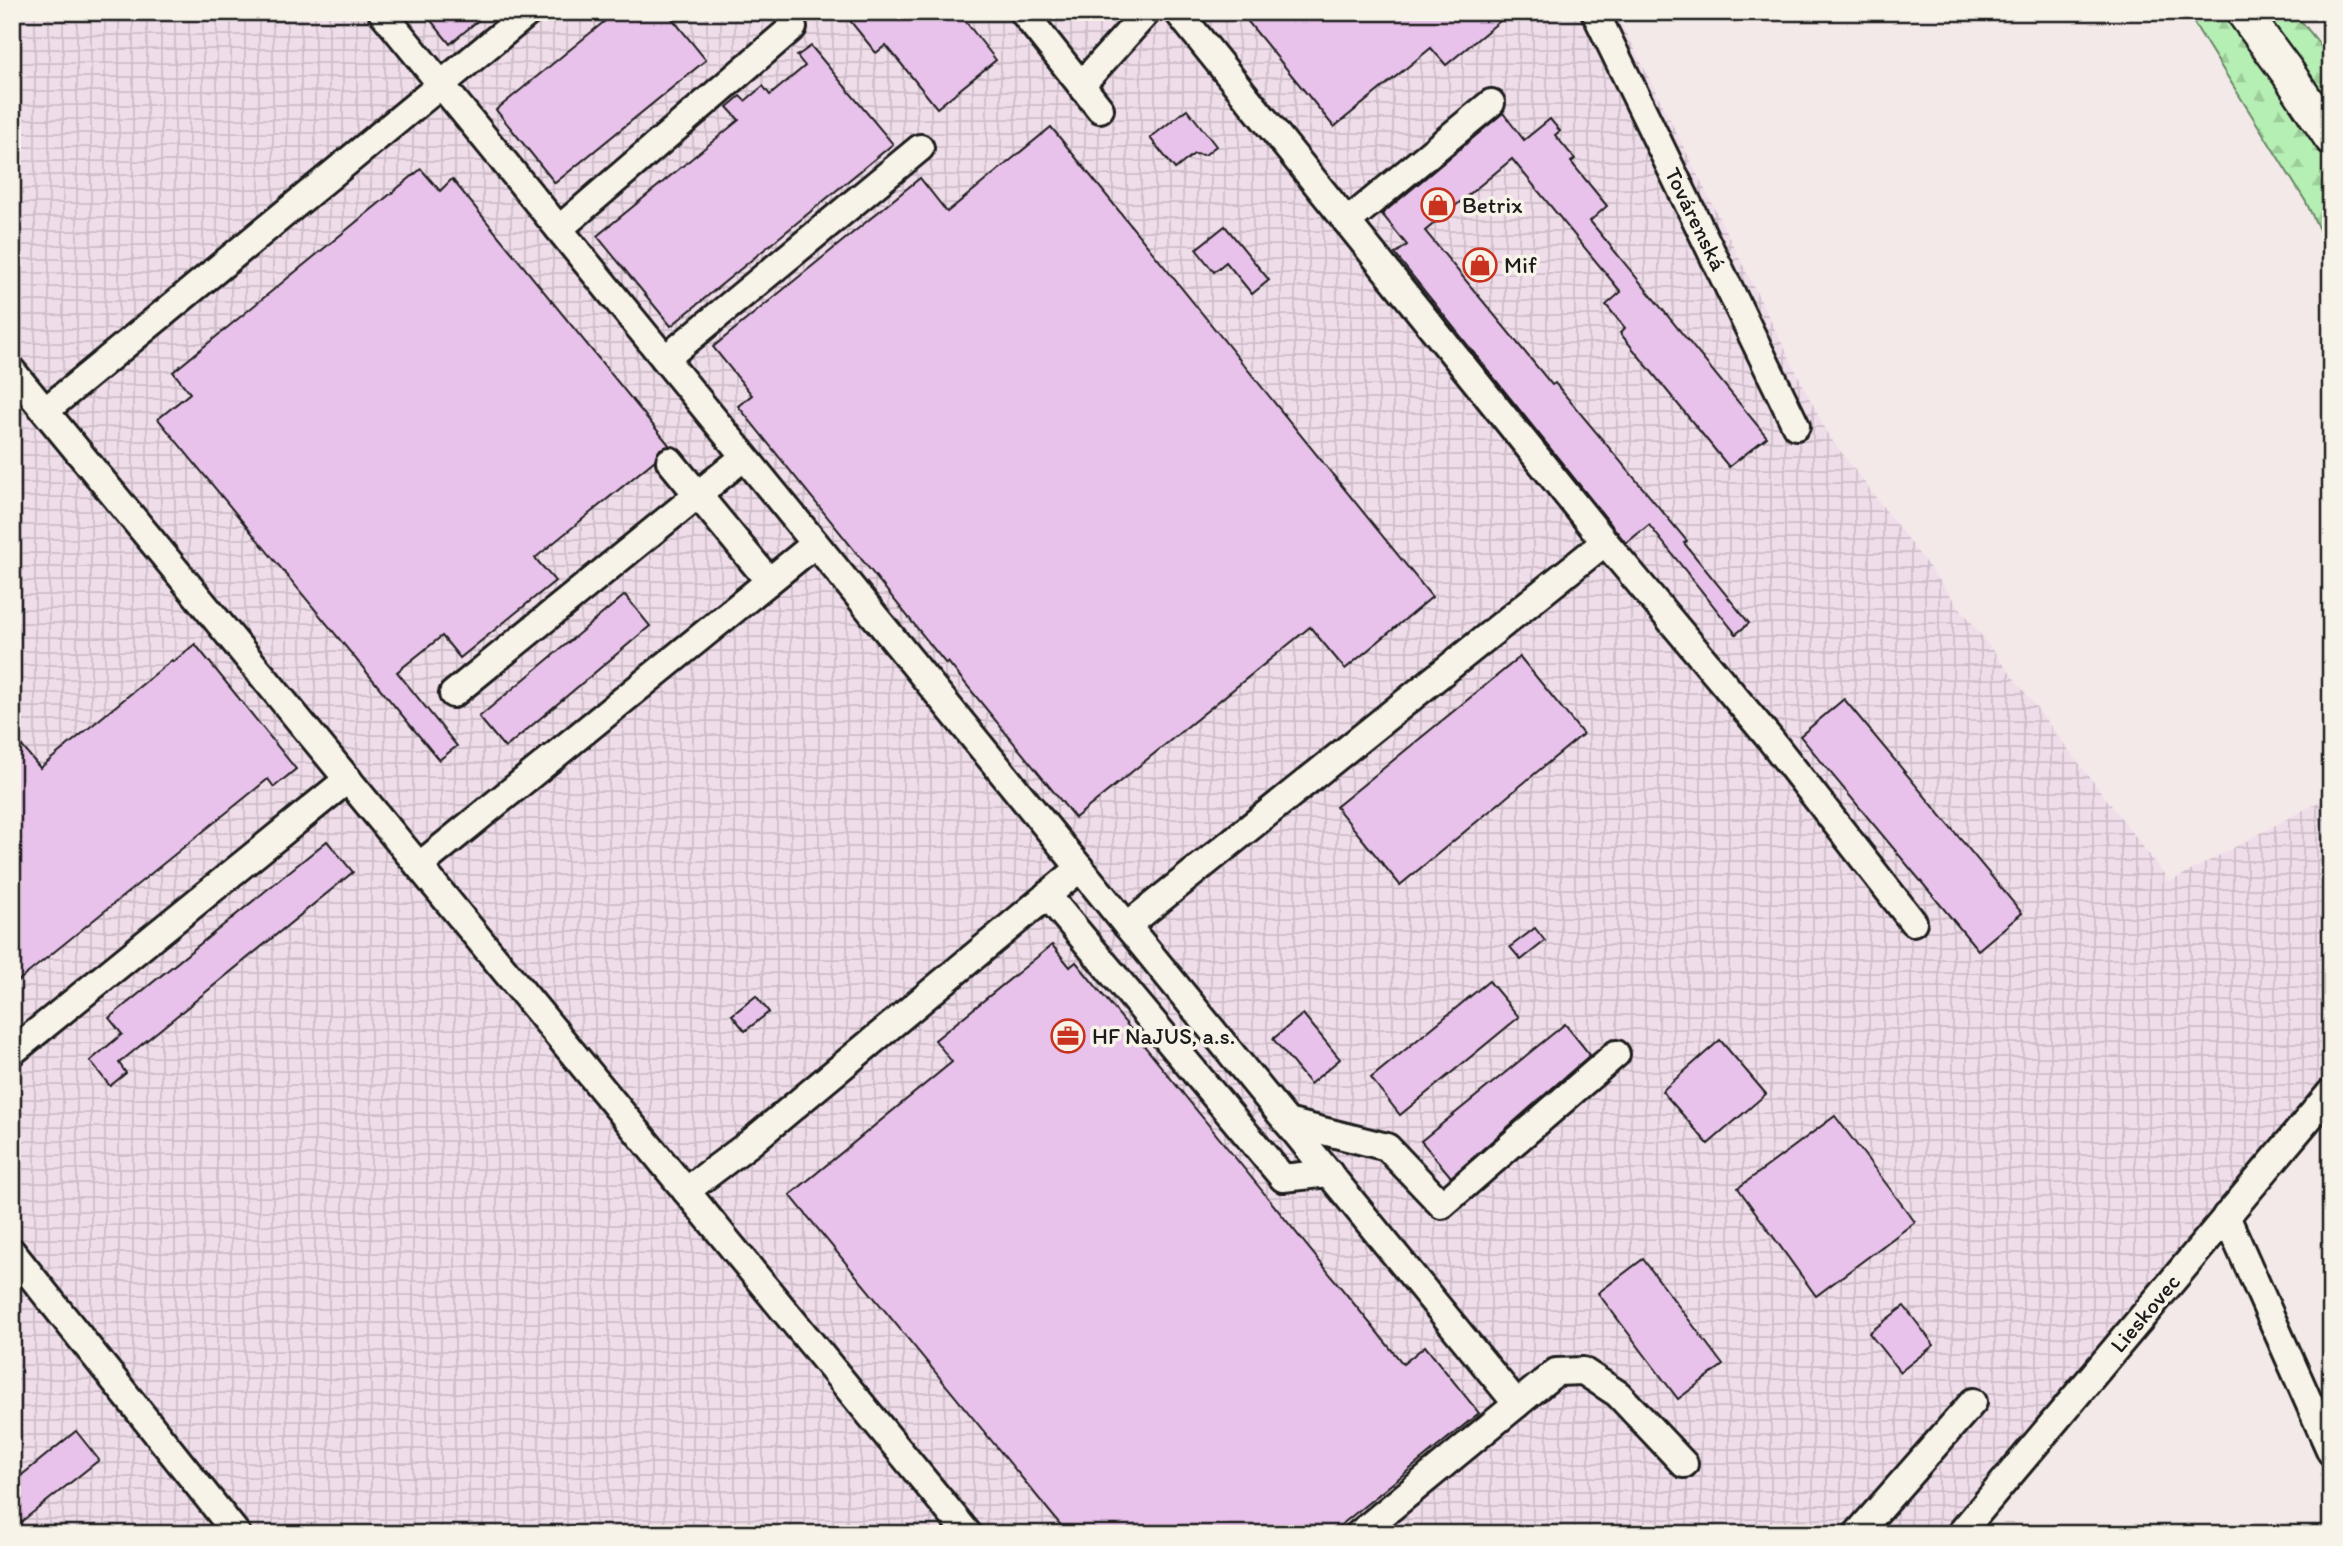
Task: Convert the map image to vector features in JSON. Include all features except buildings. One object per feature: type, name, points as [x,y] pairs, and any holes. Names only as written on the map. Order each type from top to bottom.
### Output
[{"type":"main road","points":[[2243,12],[2331,138]]},
{"type":"street","points":[[382,12],[1517,1404]]},
{"type":"street","points":[[45,411],[529,12]]},
{"type":"street","points":[[1023,12],[1100,109]]},
{"type":"street","points":[[1081,85],[1147,12]]},
{"type":"street","points":[[1178,12],[1605,542],[1770,738],[1913,922]]},
{"type":"street","name":"Továrenská","points":[[1595,12],[1796,426]]},
{"type":"street","points":[[559,229],[793,27]]},
{"type":"street","points":[[1347,222],[1491,103]]},
{"type":"street","points":[[665,359],[920,148]]},
{"type":"street","points":[[12,371],[968,1534]]},
{"type":"street","points":[[453,694],[744,457]]},
{"type":"street","points":[[670,461],[769,581]]},
{"type":"street","points":[[1127,926],[1605,542]]},
{"type":"street","points":[[419,866],[815,544]]},
{"type":"street","points":[[12,1052],[348,779]]},
{"type":"street","points":[[686,1191],[760,1134],[1080,868]]},
{"type":"street","points":[[1047,895],[1283,1178],[1329,1173]]},
{"type":"street","points":[[1287,1122],[1387,1147],[1442,1205],[1616,1054]]},
{"type":"street","name":"Lieskovec","points":[[1960,1534],[2331,1092]]},
{"type":"street","points":[[2226,1216],[2331,1451]]},
{"type":"street","points":[[12,1252],[237,1534]]},
{"type":"street","points":[[1359,1534],[1556,1372],[1583,1371],[1618,1394],[1684,1464]]},
{"type":"street","points":[[1857,1534],[1973,1402]]},
{"type":"shaded area","points":[[12,12],[1616,12],[1828,435],[2170,882],[2331,795],[2331,1072],[1944,1534],[12,1534]]},
{"type":"green space","points":[[2187,12],[2294,12],[2331,58],[2331,255],[2306,202]]},
{"type":"place","name":"Betrix","points":[[1438,205]]},
{"type":"place","name":"Mif","points":[[1480,265]]},
{"type":"place","name":"HF NaJUS, a.s.","points":[[1068,1036]]}]
